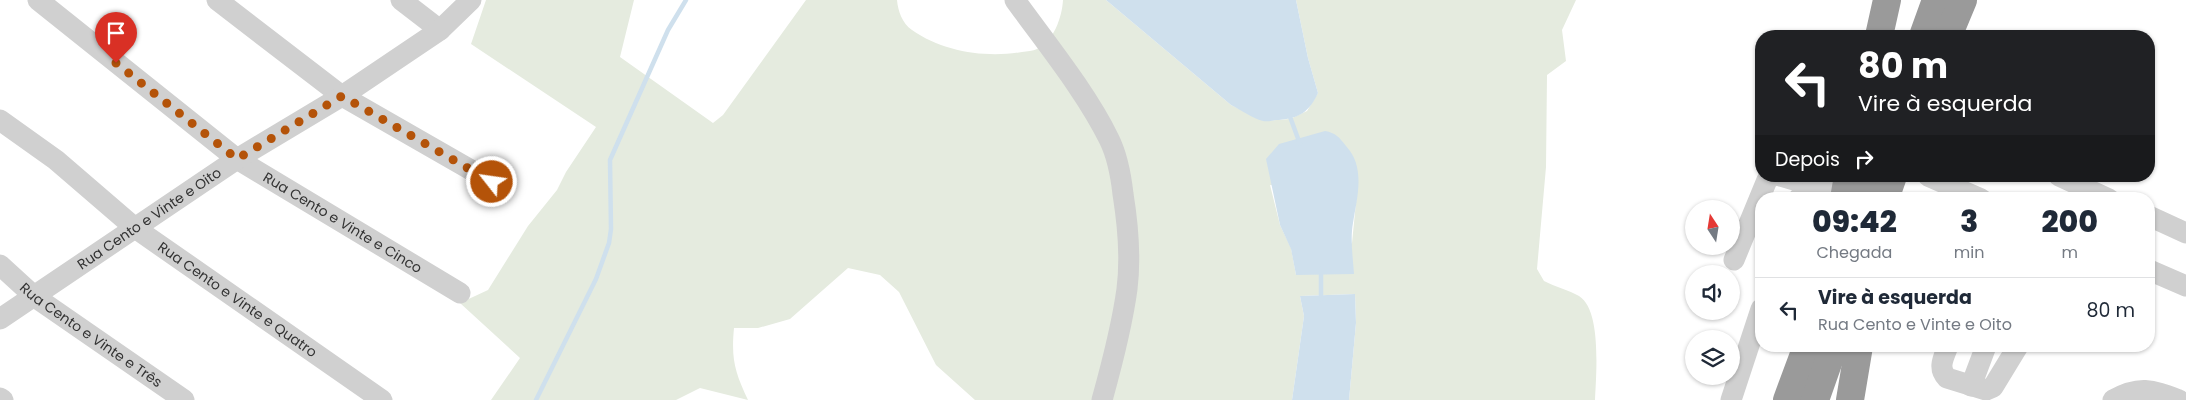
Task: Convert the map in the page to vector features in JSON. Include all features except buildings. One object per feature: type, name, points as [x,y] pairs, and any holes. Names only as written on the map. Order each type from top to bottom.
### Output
[{"type":"highway","points":[[1880,30],[1887,0]]},
{"type":"highway","points":[[1925,30],[1936,0]]},
{"type":"highway","points":[[1950,30],[1963,0]]},
{"type":"highway","points":[[1850,190],[1862,182]]},
{"type":"highway","points":[[1787,400],[1805,352]]},
{"type":"highway","points":[[1815,400],[1832,352]]},
{"type":"highway","points":[[1850,400],[1858,352]]},
{"type":"street","name":"Rua Cento e Vinte e Cinco","points":[[38,0],[237,159],[460,294]]},
{"type":"street","points":[[217,0],[342,96],[492,182]]},
{"type":"street","points":[[401,0],[440,30]]},
{"type":"street","name":"Rua Cento e Vinte e Oito","points":[[0,319],[237,159],[342,96],[440,30],[471,0]]},
{"type":"street","points":[[1015,0],[1094,112],[1110,140],[1120,175],[1128,232],[1127,288],[1102,400]]},
{"type":"street","name":"Rua Cento e Vinte e Quatro","points":[[0,120],[56,160],[135,228],[382,400]]},
{"type":"street","points":[[1801,182],[1818,187]]},
{"type":"street","points":[[1942,182],[1965,192]]},
{"type":"street","points":[[2072,182],[2094,192]]},
{"type":"street","points":[[1806,192],[1818,187],[1834,185],[1850,190]]},
{"type":"street","points":[[1734,260],[1755,208]]},
{"type":"street","points":[[2155,219],[2186,233]]},
{"type":"street","name":"Rua Cento e Vinte e Três","points":[[0,265],[35,297],[184,400]]},
{"type":"street","points":[[2155,273],[2186,286]]},
{"type":"street","points":[[1731,400],[1755,327]]},
{"type":"street","points":[[1946,352],[1941,366],[1943,375],[1946,378],[1986,390],[1991,389],[2014,352]]},
{"type":"street","points":[[1971,386],[1984,352]]},
{"type":"street","points":[[2113,400],[2131,391],[2144,389],[2156,391],[2179,400]]},
{"type":"shaded area","points":[[486,0],[634,0],[620,57],[713,123],[723,115],[806,0],[897,0],[903,20],[912,30],[924,38],[965,52],[1008,54],[1032,51],[1043,45],[1056,28],[1063,0],[1106,0],[1231,105],[1264,121],[1290,119],[1307,111],[1318,93],[1308,58],[1296,0],[1576,0],[1562,30],[1566,61],[1547,75],[1546,167],[1537,269],[1544,281],[1579,296],[1586,304],[1591,315],[1596,344],[1595,400],[1349,400],[1356,323],[1355,294],[1300,296],[1304,316],[1292,400],[975,400],[936,365],[899,292],[880,275],[848,268],[790,319],[758,328],[734,328],[733,349],[735,366],[748,400],[700,388],[676,400],[491,400],[520,358],[460,303],[488,290],[528,226],[557,190],[566,172],[596,127],[471,44]],"holes":[[[1270,185],[1357,192],[1352,243],[1296,275],[1291,248],[1280,225]]]},
{"type":"water","points":[[1106,0],[1296,0],[1308,58],[1318,93],[1311,105],[1303,113],[1293,118],[1263,121],[1255,118],[1231,105]]},
{"type":"water","points":[[1325,131],[1335,134],[1344,143],[1356,163],[1358,193],[1352,235],[1354,274],[1296,275],[1291,249],[1280,225],[1266,159],[1279,144]]},
{"type":"water","points":[[1355,294],[1356,323],[1349,400],[1292,400],[1304,316],[1300,296]]},
{"type":"waterway","points":[[536,400],[596,279],[609,243],[611,229],[610,160],[668,30],[686,0]]},
{"type":"waterway","points":[[1289,114],[1300,144]]},
{"type":"waterway","points":[[1321,269],[1321,299]]},
{"type":"route","points":[[116,63],[237,159],[342,96],[492,182]]}]
